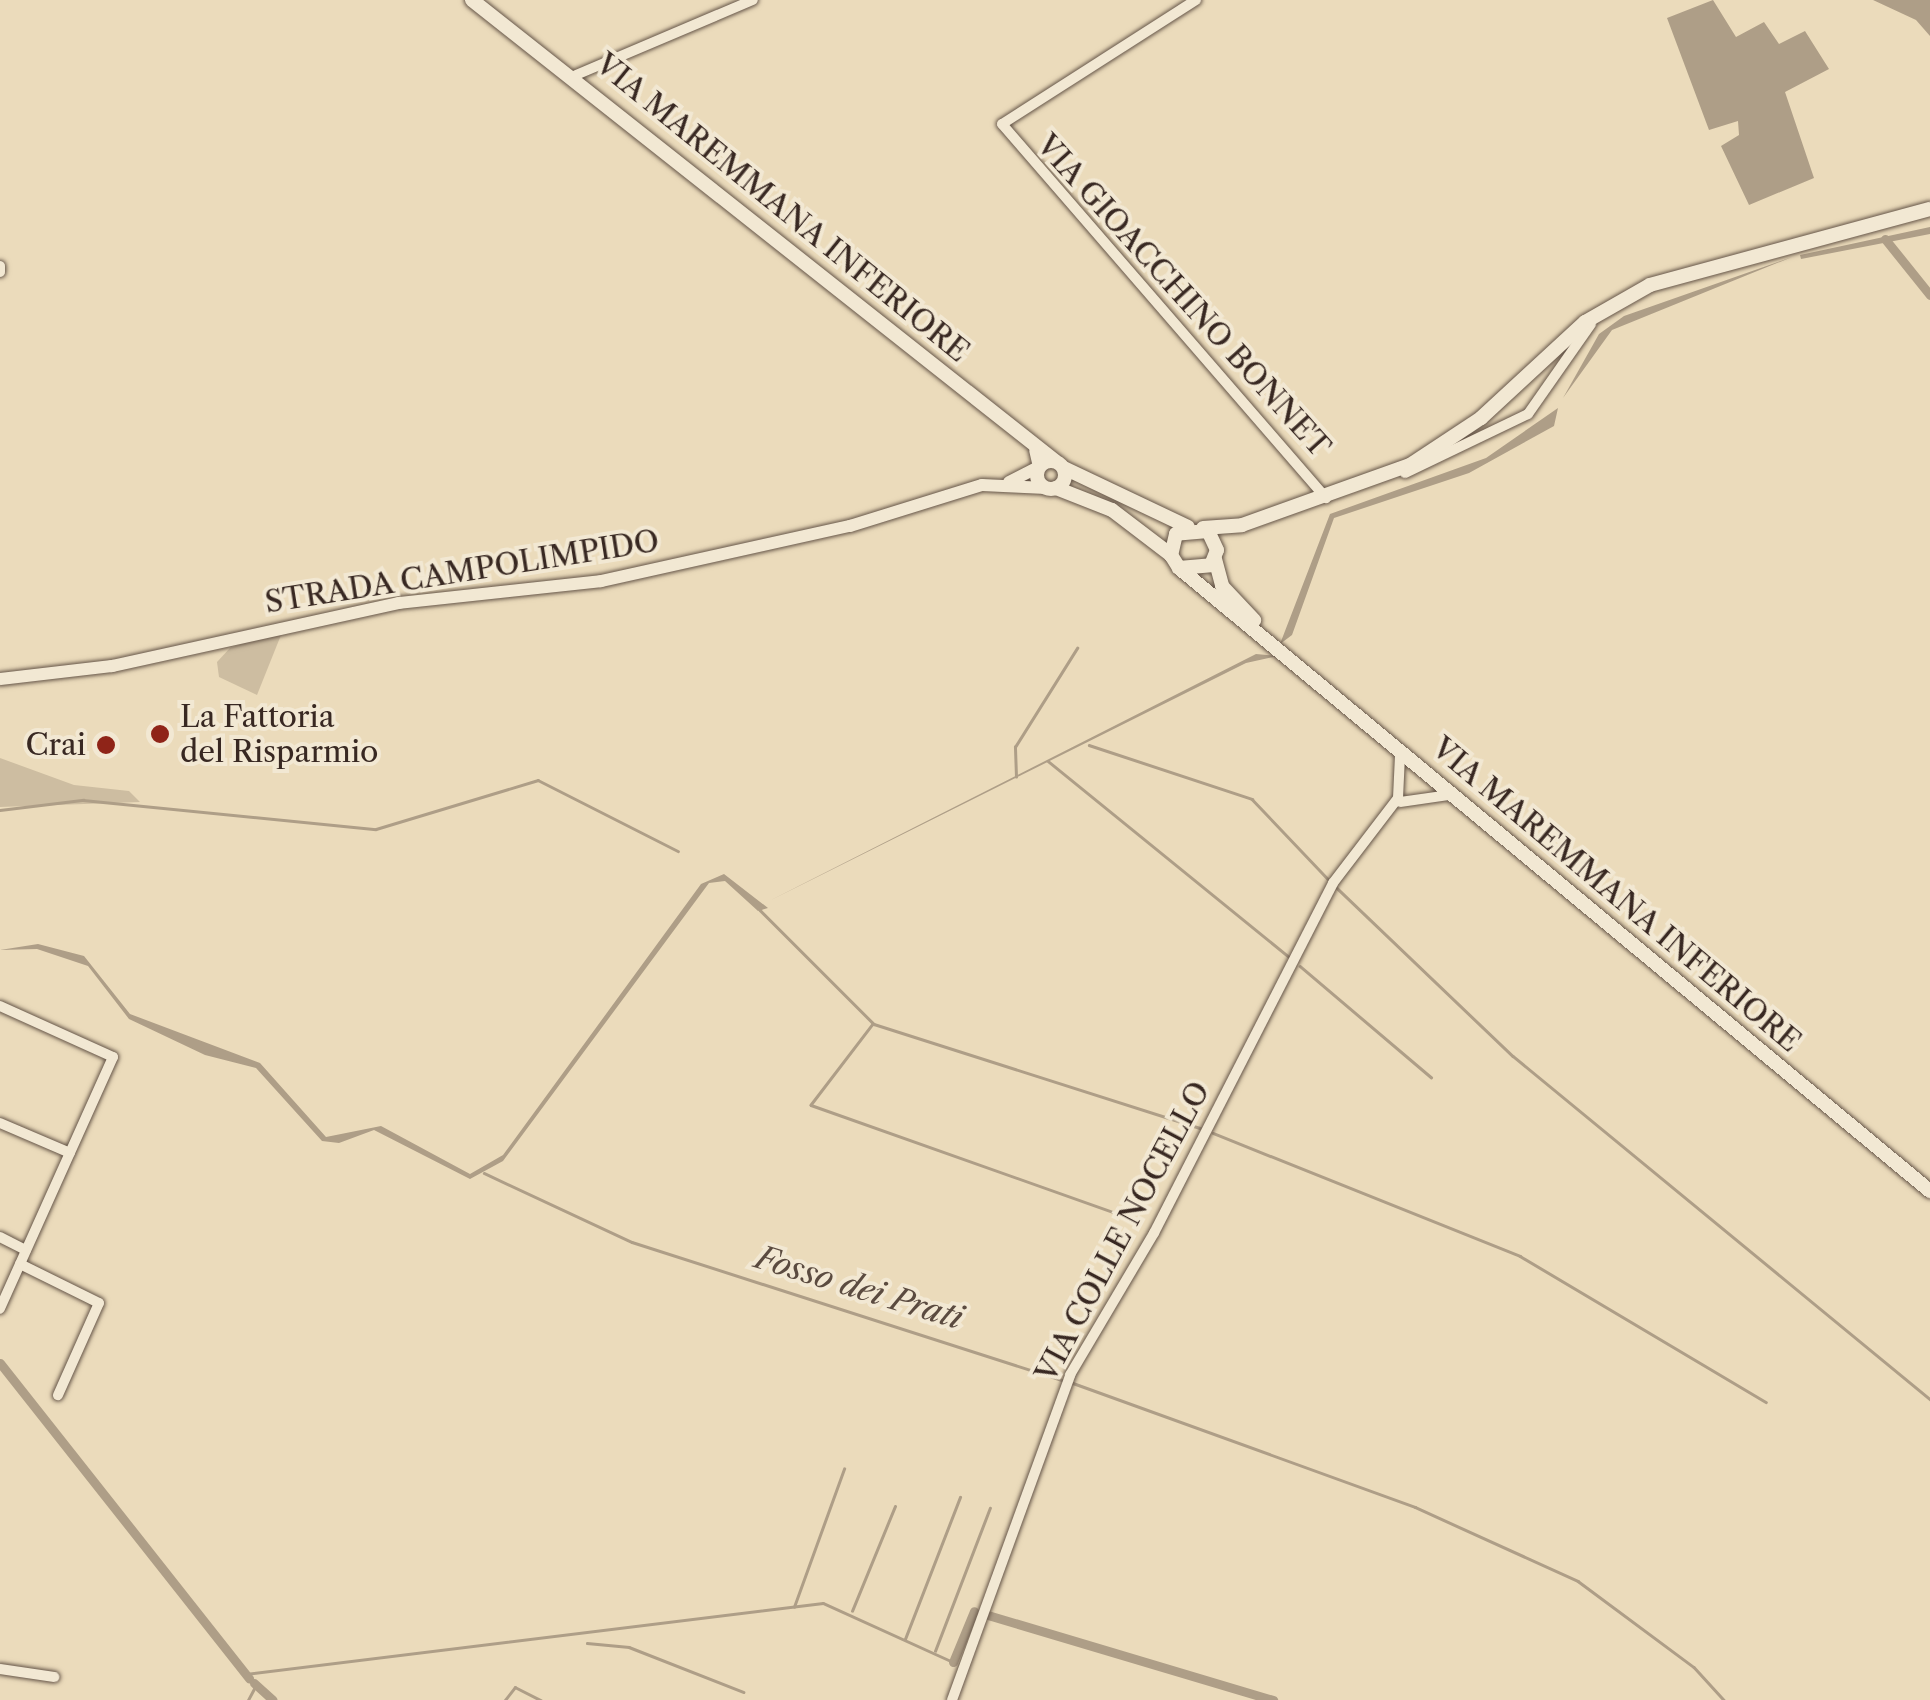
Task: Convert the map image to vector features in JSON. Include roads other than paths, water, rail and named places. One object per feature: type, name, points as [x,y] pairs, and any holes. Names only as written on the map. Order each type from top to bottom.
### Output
[{"type":"main road","name":"VIA MAREMMANA INFERIORE","points":[[472,0],[576,75],[1034,450],[1146,515],[1196,527],[1242,526]]},
{"type":"main road","points":[[1196,527],[1175,561],[1199,572],[1242,526],[1381,478],[1466,430],[1605,309],[1698,268],[1930,210]]},
{"type":"main road","points":[[1060,464],[1051,488],[1039,467],[1060,464]]},
{"type":"main road","name":"VIA MAREMMANA INFERIORE","points":[[1051,488],[1112,510],[1930,1191]]},
{"type":"main road","name":"VIA MAREMMANA INFERIORE","points":[[1196,527],[1216,554],[1222,586],[1268,641]]},
{"type":"street","points":[[576,75],[753,0]]},
{"type":"street","name":"VIA GIOACCHINO BONNET","points":[[1196,0],[1002,124],[1326,498]]},
{"type":"street","points":[[1381,478],[1489,438],[1549,391],[1605,309]]},
{"type":"street","points":[[1528,374],[1549,391]]},
{"type":"street","points":[[998,484],[1039,467],[1034,450]]},
{"type":"street","name":"STRADA CAMPOLIMPIDO","points":[[0,679],[400,603],[584,584],[998,484],[1051,488]]},
{"type":"street","points":[[0,687],[21,677]]},
{"type":"street","points":[[1397,750],[1405,770],[1399,800],[1429,792],[1455,798]]},
{"type":"street","name":"VIA COLLE NOCELLO","points":[[952,1700],[1070,1375],[1154,1233],[1330,888],[1424,773]]},
{"type":"street","points":[[0,1006],[113,1058],[0,1308]]},
{"type":"street","points":[[0,1122],[70,1154]]},
{"type":"street","points":[[0,1238],[26,1250]]},
{"type":"street","points":[[20,1264],[99,1303],[58,1395]]},
{"type":"street","points":[[0,1669],[54,1676]]},
{"type":"waterway","points":[[1885,239],[1930,295]]},
{"type":"waterway","points":[[1016,777],[1015,747],[1077,648]]},
{"type":"waterway","points":[[1089,745],[1252,799],[1328,879]]},
{"type":"waterway","points":[[1048,761],[1289,957]]},
{"type":"waterway","points":[[0,810],[83,800],[376,829],[538,780],[678,851]]},
{"type":"waterway","points":[[1337,888],[1513,1056],[1930,1399]]},
{"type":"waterway","points":[[760,910],[874,1024],[1203,1129]]},
{"type":"waterway","points":[[1300,966],[1431,1077]]},
{"type":"waterway","points":[[873,1024],[811,1105],[1133,1219]]},
{"type":"waterway","points":[[1213,1133],[1520,1256],[1766,1402]]},
{"type":"waterway","name":"Fosso dei Prati","points":[[484,1173],[632,1242],[1066,1381]]},
{"type":"waterway","points":[[0,1363],[249,1678]]},
{"type":"waterway","name":"Fosso dei Prati","points":[[1073,1383],[1415,1507],[1578,1581],[1694,1667],[1724,1700]]},
{"type":"waterway","points":[[794,1607],[844,1469]]},
{"type":"waterway","points":[[905,1639],[960,1497]]},
{"type":"waterway","points":[[852,1611],[895,1506]]},
{"type":"waterway","points":[[935,1651],[990,1508]]},
{"type":"waterway","points":[[246,1674],[823,1603],[953,1662]]},
{"type":"waterway","points":[[953,1662],[974,1611]]},
{"type":"waterway","points":[[981,1613],[1273,1700]]},
{"type":"waterway","points":[[587,1643],[629,1647],[744,1692]]},
{"type":"waterway","points":[[254,1683],[273,1700]]},
{"type":"waterway","points":[[248,1700],[256,1685]]},
{"type":"waterway","points":[[505,1700],[515,1687],[541,1700]]},
{"type":"place","name":"La Fattoria del Risparmio","points":[[160,734]]},
{"type":"place","name":"Crai","points":[[106,745]]}]
